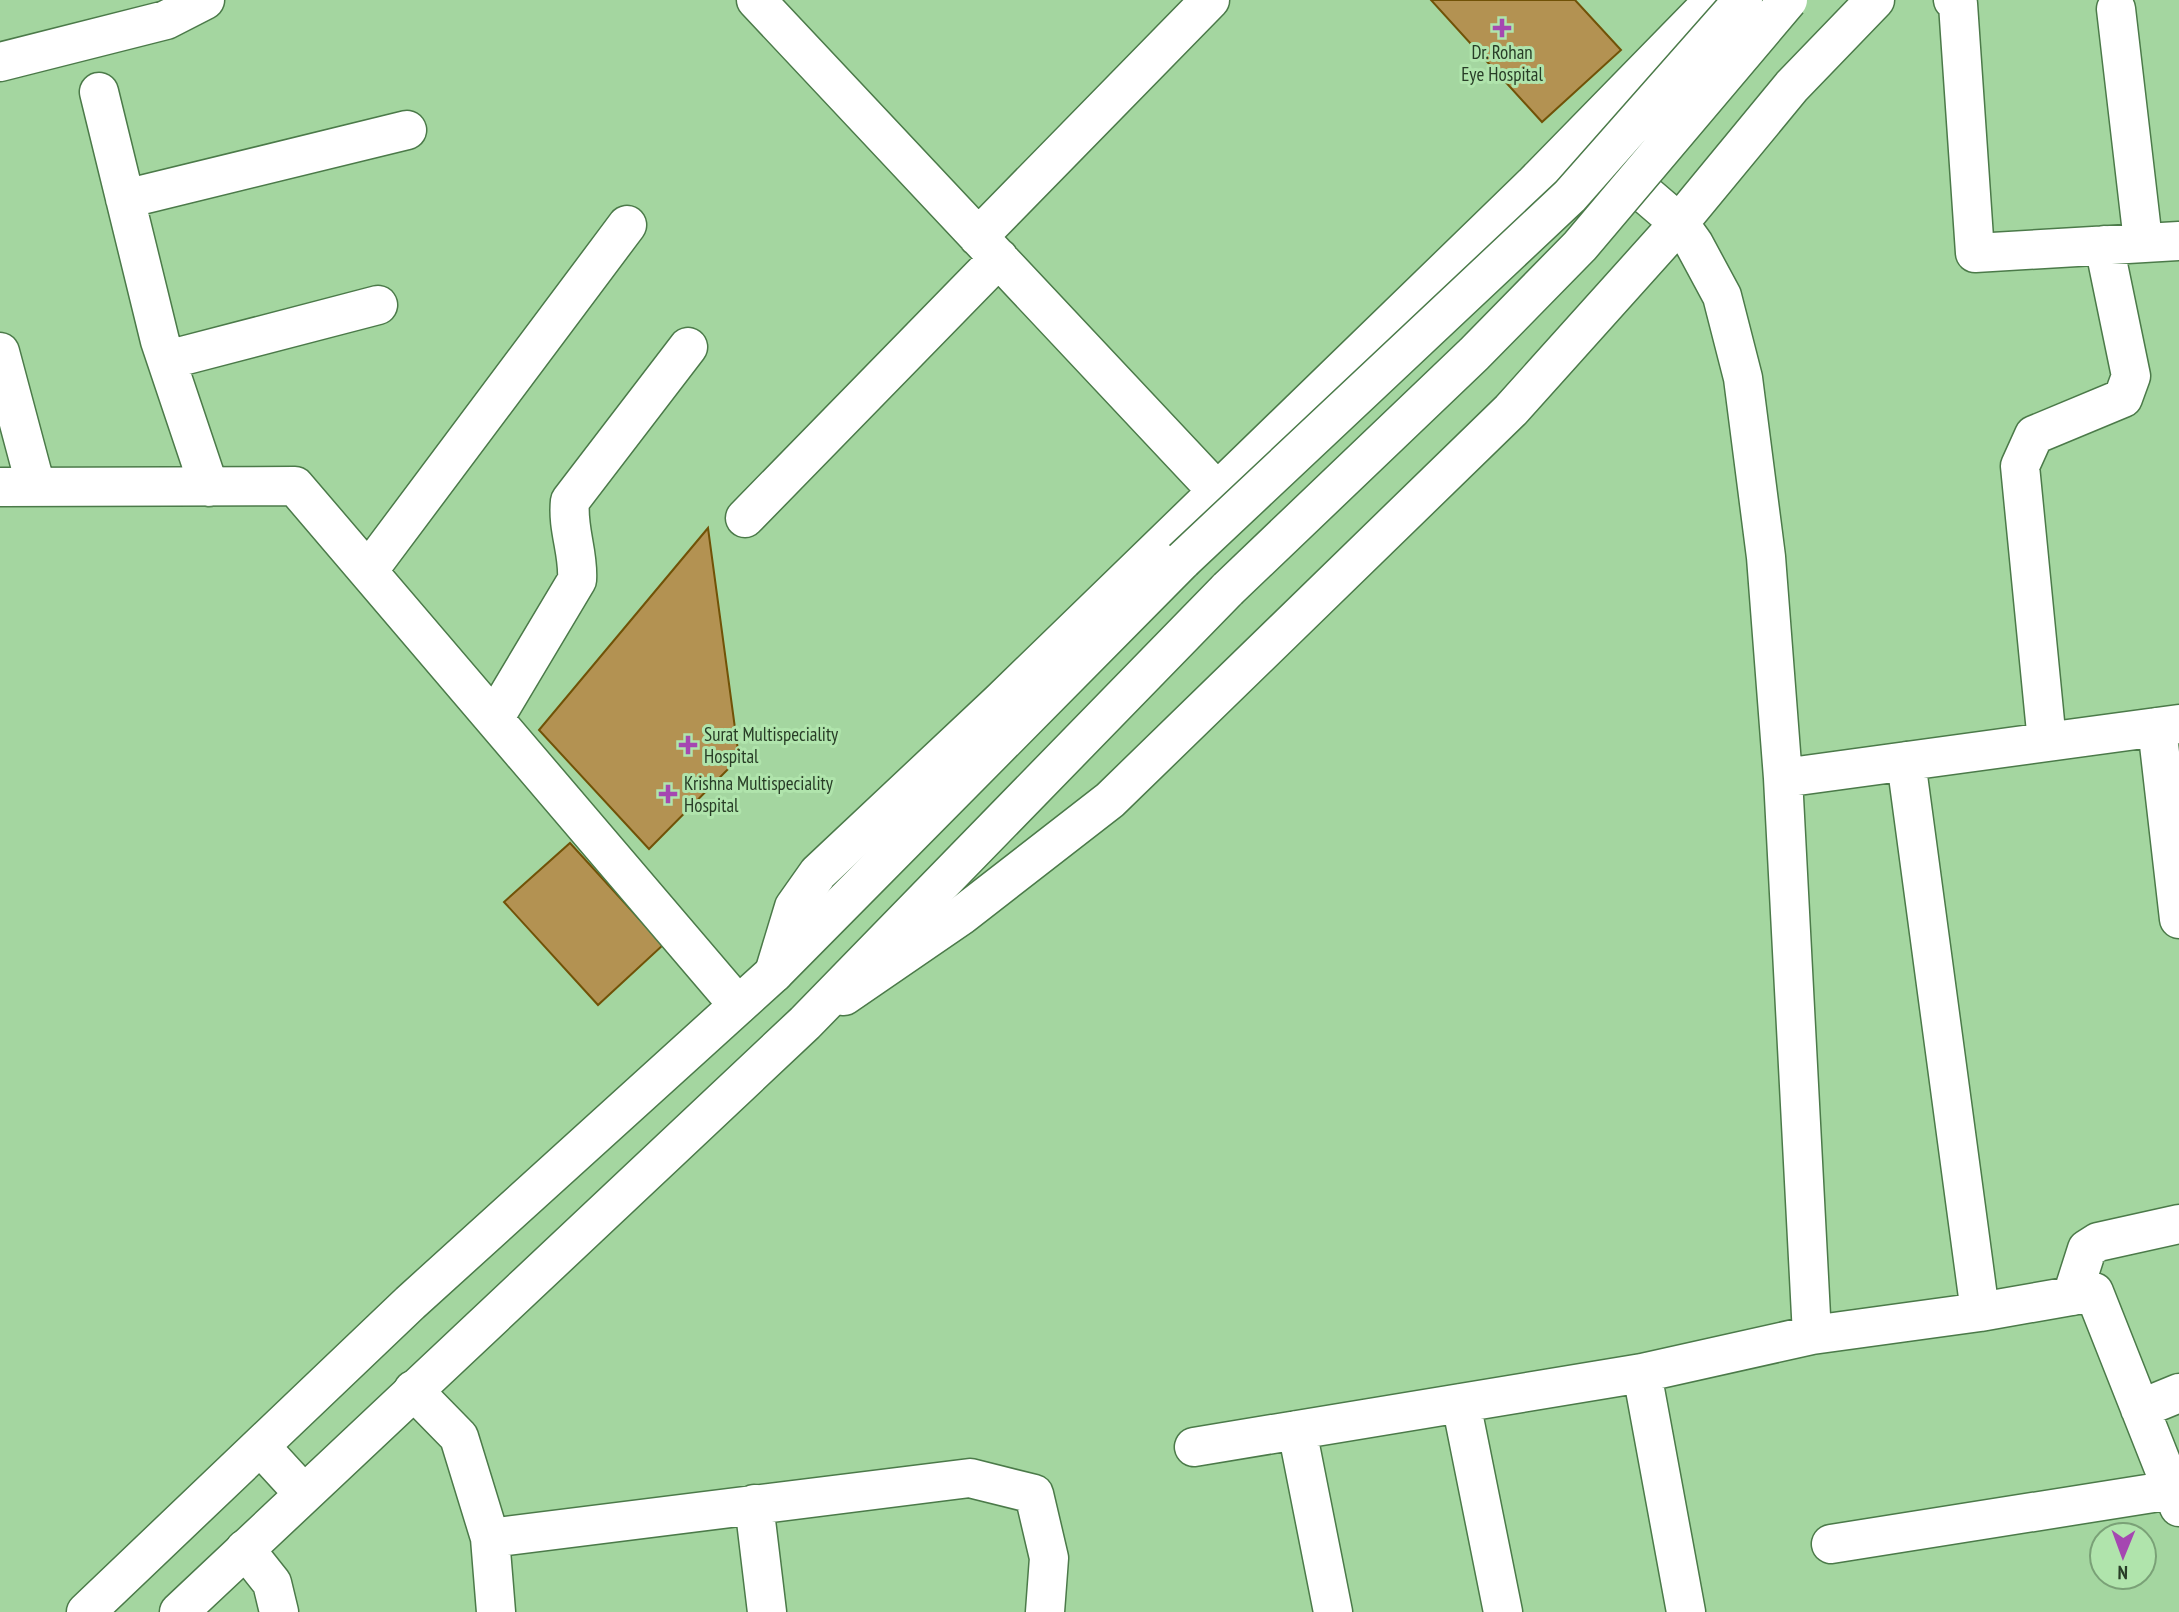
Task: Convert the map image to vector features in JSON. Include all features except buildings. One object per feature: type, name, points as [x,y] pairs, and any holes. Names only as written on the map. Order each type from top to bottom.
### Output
[{"type":"street","points":[[0,62],[166,20],[205,0]]},
{"type":"street","points":[[756,0],[1218,492]]},
{"type":"street","points":[[774,973],[794,907],[818,873],[1218,492],[1580,138],[1714,0]]},
{"type":"street","points":[[86,1612],[410,1303],[774,973],[1184,560],[1570,195],[1743,0]]},
{"type":"street","points":[[179,1612],[795,1032],[1228,589],[1474,354],[1580,246],[1788,0]]},
{"type":"street","points":[[795,1032],[962,915],[1110,800],[1511,410],[1679,223],[1793,86],[1875,0]]},
{"type":"street","points":[[1953,0],[1958,4],[1975,253],[2161,241],[2116,9]]},
{"type":"street","points":[[745,518],[988,248],[1193,6]]},
{"type":"street","points":[[99,92],[167,360],[209,486]]},
{"type":"street","points":[[125,199],[407,130]]},
{"type":"street","points":[[1580,138],[1679,223],[1695,244],[1722,296],[1743,378],[1766,557],[1783,778],[1812,1335]]},
{"type":"street","points":[[368,571],[627,225]]},
{"type":"street","points":[[2047,742],[2020,466],[2034,435],[2123,398],[2129,388],[2130,376],[2104,244]]},
{"type":"street","points":[[167,360],[378,305]]},
{"type":"street","points":[[494,719],[577,580],[576,557],[569,531],[570,501],[688,347]]},
{"type":"street","points":[[0,352],[18,487],[295,486],[494,719],[742,1002],[795,1032]]},
{"type":"street","points":[[1783,778],[2168,725],[2179,919]]},
{"type":"street","points":[[1906,761],[1980,1312]]},
{"type":"street","points":[[922,823],[962,861]]},
{"type":"street","points":[[2072,1296],[2087,1249],[2098,1242],[2179,1224]]},
{"type":"street","points":[[1194,1447],[1642,1373],[1812,1335],[1980,1312],[2094,1292],[2176,1499],[1830,1544]]},
{"type":"street","points":[[1642,1373],[1686,1612]]},
{"type":"street","points":[[413,1390],[459,1437],[490,1538],[496,1612]]},
{"type":"street","points":[[2140,1409],[2179,1393]]},
{"type":"street","points":[[1461,1403],[1503,1612]]},
{"type":"street","points":[[1297,1430],[1333,1612]]},
{"type":"street","points":[[260,1446],[304,1494]]},
{"type":"street","points":[[490,1538],[970,1478],[1034,1494],[1049,1558],[1045,1612]]},
{"type":"street","points":[[754,1504],[767,1612]]},
{"type":"street","points":[[245,1549],[272,1583],[279,1612]]},
{"type":"place","name":"Dr. Rohan Eye Hospital","points":[[1502,28]]},
{"type":"place","name":"Surat Multispeciality Hospital","points":[[688,745]]},
{"type":"place","name":"Krishna Multispeciality Hospital","points":[[668,794]]}]
